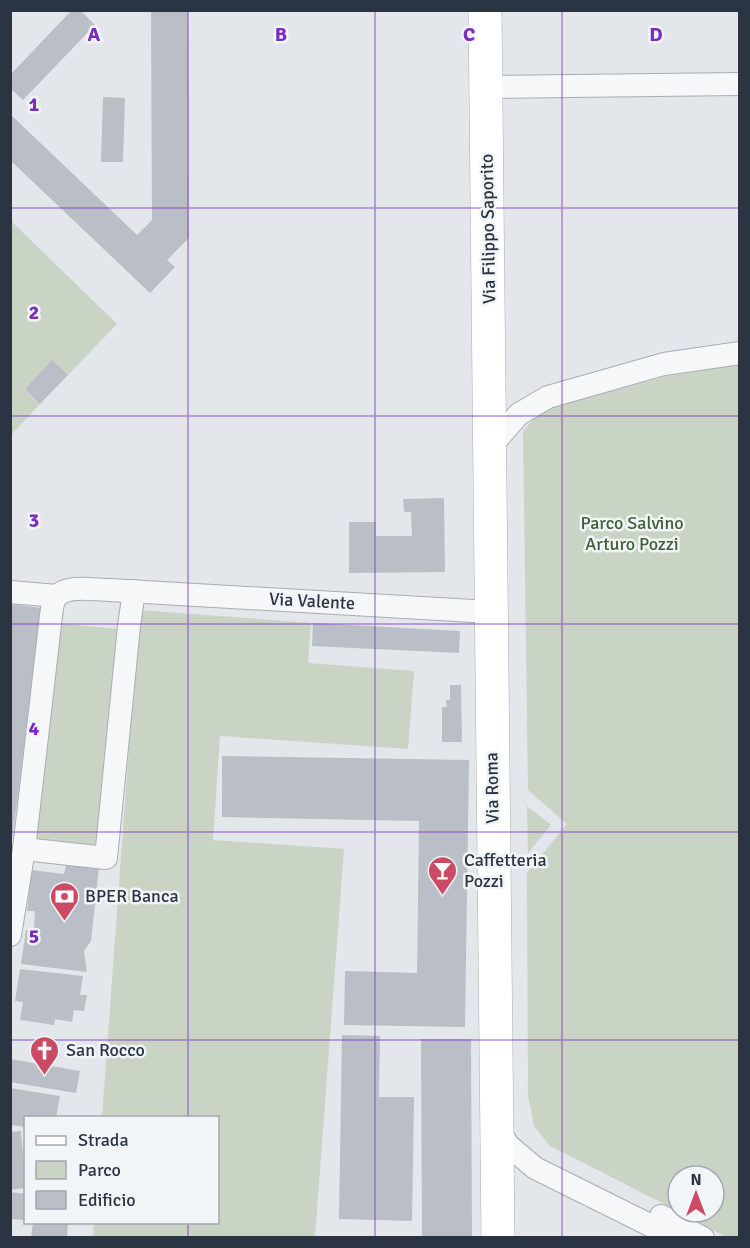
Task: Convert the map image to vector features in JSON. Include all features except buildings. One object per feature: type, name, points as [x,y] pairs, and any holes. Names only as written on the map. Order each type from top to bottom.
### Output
[{"type":"street","name":"Via Filippo Saporito","points":[[485,10],[490,447]]},
{"type":"street","points":[[486,87],[740,84]]},
{"type":"street","points":[[490,447],[519,414],[548,397],[664,364],[740,352]]},
{"type":"street","name":"Via Roma","points":[[490,447],[495,1125],[498,1238]]},
{"type":"street","name":"Via Valente","points":[[10,592],[57,596],[70,589],[134,591],[490,612]]},
{"type":"street","points":[[24,849],[106,858],[134,591]]},
{"type":"street","points":[[10,935],[24,849],[49,628],[53,602],[57,596]]},
{"type":"street","points":[[495,1125],[508,1145],[547,1176],[676,1238]]},
{"type":"street","points":[[527,1160],[553,1163],[703,1238]]},
{"type":"green space","points":[[10,220],[117,324],[68,375],[52,361],[25,389],[40,404],[11,435]]},
{"type":"green space","name":"Parco Salvino Arturo Pozzi","points":[[739,364],[739,1237],[726,1237],[702,1224],[726,1224],[726,1164],[666,1164],[666,1205],[550,1146],[534,1126],[528,1095],[527,873],[567,824],[528,790],[523,431],[534,418],[554,407],[668,376]]},
{"type":"green space","points":[[139,610],[311,623],[308,663],[414,671],[408,749],[220,736],[213,840],[344,849],[315,1237],[93,1238],[94,1224],[219,1224],[219,1116],[102,1116]]},
{"type":"green space","points":[[55,623],[118,629],[96,848],[33,841]]},
{"type":"green space","points":[[527,806],[551,825],[528,853]]},
{"type":"place","name":"Caffetteria Pozzi","points":[[443,896]]},
{"type":"place","name":"BPER Banca","points":[[64,922]]},
{"type":"place","name":"San Rocco","points":[[45,1076]]}]
